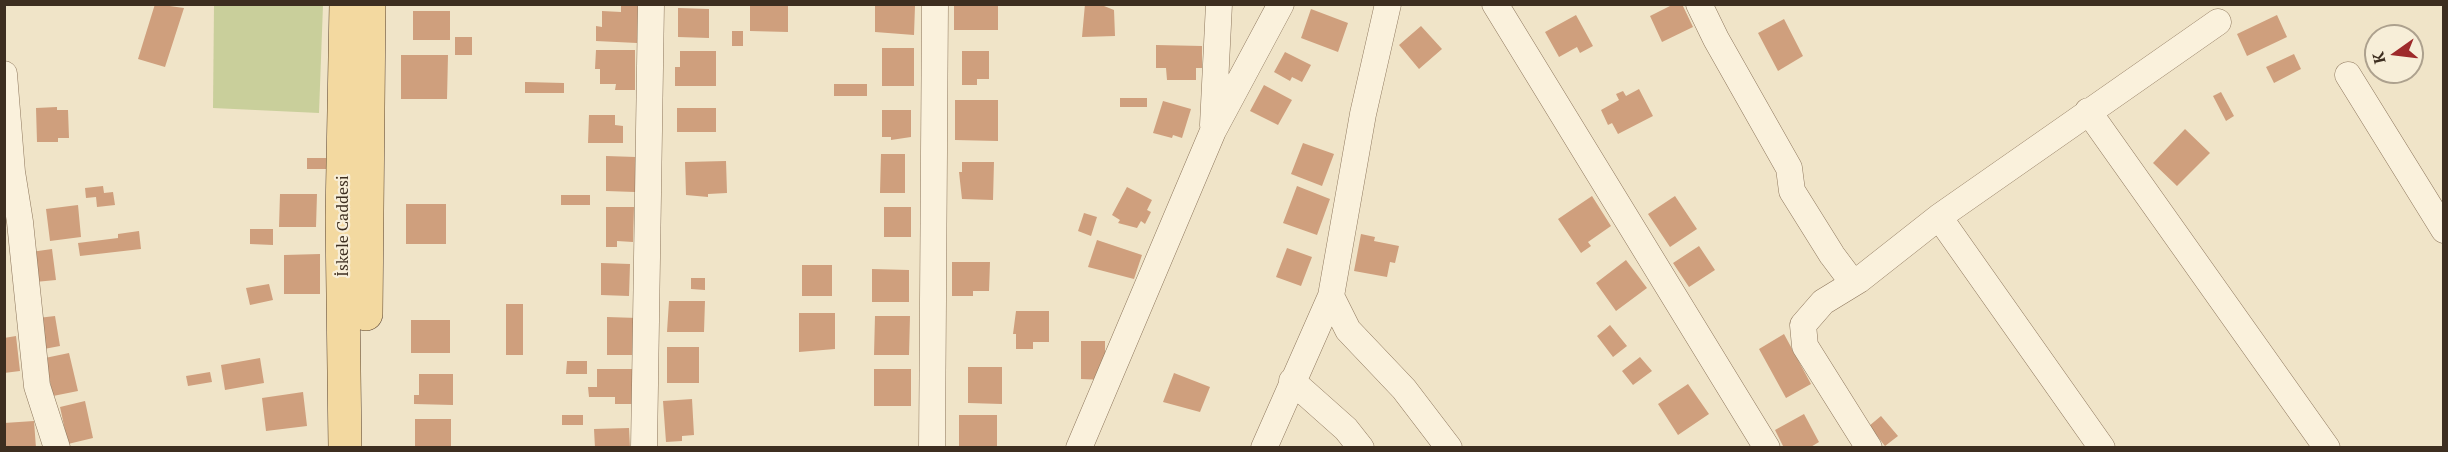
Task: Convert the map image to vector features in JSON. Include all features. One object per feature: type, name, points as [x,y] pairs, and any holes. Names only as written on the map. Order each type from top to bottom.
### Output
[{"type":"main road","name":"İskele Caddesi","points":[[345,447],[342,217],[346,4]]},
{"type":"main road","points":[[367,447],[366,218],[369,4]]},
{"type":"street","points":[[644,447],[651,4]]},
{"type":"street","points":[[932,447],[935,4]]},
{"type":"street","points":[[1213,131],[1220,4]]},
{"type":"street","points":[[1079,447],[1213,131],[1281,4]]},
{"type":"street","points":[[1264,447],[1331,296],[1364,114],[1388,4]]},
{"type":"street","points":[[1495,4],[1767,447]]},
{"type":"street","points":[[1699,4],[1716,39],[1789,168],[1792,191],[1832,255],[1853,283]]},
{"type":"street","points":[[1869,447],[1805,346],[1803,325],[1823,302],[1853,283],[1939,217],[2218,22]]},
{"type":"street","points":[[4,74],[12,172],[20,222],[37,386],[57,447]]},
{"type":"street","points":[[2348,75],[2444,230]]},
{"type":"street","points":[[2088,111],[2327,447]]},
{"type":"street","points":[[1939,217],[2102,447]]},
{"type":"street","points":[[1331,296],[1348,330],[1404,389],[1449,447]]},
{"type":"street","points":[[1292,381],[1346,429],[1361,447]]},
{"type":"green space","points":[[214,5],[323,5],[319,113],[213,108]]},
{"type":"building","points":[[155,4],[184,8],[165,67],[138,59]]},
{"type":"building","points":[[621,4],[639,4],[637,43],[596,41],[596,26],[602,27],[602,11],[621,12]]},
{"type":"building","points":[[750,4],[788,4],[788,32],[750,31]]},
{"type":"building","points":[[954,4],[998,4],[998,30],[954,30]]},
{"type":"building","points":[[1085,4],[1099,4],[1114,10],[1115,36],[1082,37]]},
{"type":"building","points":[[1674,4],[1682,4],[1693,27],[1662,42],[1650,16]]},
{"type":"building","points":[[875,6],[915,6],[914,35],[875,32]]},
{"type":"building","points":[[678,8],[709,9],[709,38],[678,37]]},
{"type":"building","points":[[1311,9],[1348,23],[1338,52],[1301,38]]},
{"type":"building","points":[[413,11],[450,11],[450,40],[413,40]]},
{"type":"building","points":[[1576,15],[1593,46],[1580,53],[1577,47],[1559,57],[1545,32]]},
{"type":"building","points":[[2277,15],[2287,37],[2247,56],[2237,34]]},
{"type":"building","points":[[1784,19],[1803,56],[1778,71],[1758,33]]},
{"type":"building","points":[[1421,26],[1442,49],[1419,69],[1399,45]]},
{"type":"building","points":[[732,31],[743,31],[743,46],[732,46]]},
{"type":"building","points":[[455,37],[472,37],[472,55],[455,55]]},
{"type":"building","points":[[1156,45],[1202,46],[1202,68],[1196,68],[1196,80],[1167,80],[1166,68],[1156,68]]},
{"type":"building","points":[[882,48],[914,48],[914,86],[882,86]]},
{"type":"building","points":[[596,50],[635,50],[635,90],[615,90],[616,84],[600,84],[600,69],[595,69]]},
{"type":"building","points":[[680,51],[716,51],[716,86],[675,86],[675,67],[680,67]]},
{"type":"building","points":[[962,51],[989,51],[989,79],[977,79],[977,85],[962,85]]},
{"type":"building","points":[[1285,52],[1311,65],[1302,82],[1292,77],[1290,81],[1274,72]]},
{"type":"building","points":[[2294,54],[2301,69],[2274,83],[2266,67]]},
{"type":"building","points":[[401,55],[448,55],[447,99],[401,99]]},
{"type":"building","points":[[525,82],[564,83],[564,93],[525,93]]},
{"type":"building","points":[[834,84],[867,84],[867,96],[834,96]]},
{"type":"building","points":[[1264,85],[1292,100],[1278,125],[1250,111]]},
{"type":"building","points":[[1639,89],[1653,116],[1618,134],[1612,123],[1608,125],[1601,110],[1619,100],[1616,94],[1623,91],[1626,96]]},
{"type":"building","points":[[2221,92],[2234,116],[2226,121],[2213,96]]},
{"type":"building","points":[[1120,98],[1147,98],[1147,107],[1120,107]]},
{"type":"building","points":[[955,100],[998,100],[998,141],[955,140]]},
{"type":"building","points":[[1163,101],[1191,109],[1182,138],[1153,133]]},
{"type":"building","points":[[57,107],[57,110],[68,110],[69,138],[58,138],[58,142],[37,142],[36,108]]},
{"type":"building","points":[[677,108],[716,108],[716,132],[677,132]]},
{"type":"building","points":[[882,110],[911,110],[911,137],[891,140],[891,137],[882,137]]},
{"type":"building","points":[[589,115],[615,115],[615,125],[623,126],[623,143],[588,143]]},
{"type":"building","points":[[2185,129],[2210,153],[2177,186],[2153,163]]},
{"type":"building","points":[[1303,143],[1334,154],[1322,186],[1291,174]]},
{"type":"building","points":[[881,154],[905,154],[905,193],[880,193]]},
{"type":"building","points":[[606,156],[636,157],[635,192],[606,191]]},
{"type":"building","points":[[307,158],[330,158],[330,169],[307,169]]},
{"type":"building","points":[[726,161],[727,193],[708,194],[708,197],[686,195],[685,162]]},
{"type":"building","points":[[962,162],[994,162],[993,200],[962,199],[959,172],[962,172]]},
{"type":"building","points":[[103,186],[104,193],[113,192],[115,205],[97,207],[96,197],[86,198],[85,188]]},
{"type":"building","points":[[1297,186],[1330,199],[1317,235],[1283,223]]},
{"type":"building","points":[[1127,187],[1152,200],[1147,210],[1151,212],[1145,224],[1141,221],[1137,228],[1118,223],[1120,220],[1112,215]]},
{"type":"building","points":[[280,194],[317,194],[316,227],[279,227]]},
{"type":"building","points":[[561,195],[590,195],[590,205],[561,205]]},
{"type":"building","points":[[1592,196],[1611,226],[1588,242],[1591,246],[1581,253],[1558,219]]},
{"type":"building","points":[[1675,196],[1697,229],[1670,247],[1648,214]]},
{"type":"building","points":[[406,204],[446,204],[446,244],[406,244]]},
{"type":"building","points":[[78,205],[81,237],[50,241],[46,209]]},
{"type":"building","points":[[606,207],[634,207],[633,242],[617,241],[617,247],[606,247]]},
{"type":"building","points":[[884,207],[911,207],[911,237],[884,237]]},
{"type":"building","points":[[1084,213],[1097,217],[1091,236],[1078,231]]},
{"type":"building","points":[[250,229],[273,229],[273,245],[250,244]]},
{"type":"building","points":[[139,231],[141,249],[80,256],[78,243],[118,238],[118,234]]},
{"type":"building","points":[[1361,234],[1375,237],[1374,241],[1399,246],[1395,263],[1390,262],[1387,277],[1354,271]]},
{"type":"building","points":[[1097,240],[1142,255],[1134,279],[1088,267]]},
{"type":"building","points":[[1699,246],[1715,270],[1689,287],[1673,263]]},
{"type":"building","points":[[1287,248],[1312,257],[1301,286],[1276,277]]},
{"type":"building","points":[[52,249],[56,280],[35,282],[31,252]]},
{"type":"building","points":[[320,254],[320,294],[284,294],[284,255]]},
{"type":"building","points":[[1626,260],[1647,288],[1616,311],[1596,283]]},
{"type":"building","points":[[952,262],[990,262],[989,291],[973,291],[973,296],[952,296]]},
{"type":"building","points":[[601,263],[630,264],[629,296],[601,295]]},
{"type":"building","points":[[802,265],[832,265],[832,296],[802,296]]},
{"type":"building","points":[[872,269],[909,270],[909,302],[872,302]]},
{"type":"building","points":[[691,278],[705,278],[705,290],[691,289]]},
{"type":"building","points":[[269,284],[273,300],[250,305],[246,288]]},
{"type":"building","points":[[669,301],[705,301],[704,332],[667,332]]},
{"type":"building","points":[[506,304],[523,304],[523,355],[506,355]]},
{"type":"building","points":[[1016,311],[1049,311],[1049,342],[1033,342],[1033,349],[1016,349],[1016,334],[1013,334]]},
{"type":"building","points":[[799,313],[835,313],[835,349],[799,352]]},
{"type":"building","points":[[55,316],[60,346],[44,349],[38,318]]},
{"type":"building","points":[[875,316],[910,316],[909,355],[874,355]]},
{"type":"building","points":[[607,317],[638,318],[638,355],[607,355]]},
{"type":"building","points":[[411,320],[450,320],[450,353],[411,353]]},
{"type":"building","points":[[1610,325],[1627,346],[1613,357],[1597,336]]},
{"type":"building","points":[[1784,334],[1811,384],[1786,398],[1759,349]]},
{"type":"building","points":[[16,336],[20,371],[4,373],[4,338]]},
{"type":"building","points":[[1081,341],[1105,341],[1105,380],[1081,379]]},
{"type":"building","points":[[667,347],[699,347],[699,383],[667,383]]},
{"type":"building","points":[[69,353],[78,391],[53,396],[45,358]]},
{"type":"building","points":[[1640,357],[1652,371],[1633,385],[1622,371]]},
{"type":"building","points":[[260,358],[264,383],[225,390],[221,365]]},
{"type":"building","points":[[567,361],[587,361],[587,374],[566,374]]},
{"type":"building","points":[[968,367],[1002,367],[1002,404],[968,403]]},
{"type":"building","points":[[597,369],[634,369],[634,404],[615,404],[615,397],[589,397],[588,387],[597,387]]},
{"type":"building","points":[[874,369],[911,369],[911,406],[874,406]]},
{"type":"building","points":[[210,372],[212,382],[188,386],[186,376]]},
{"type":"building","points":[[1174,373],[1210,387],[1200,412],[1163,402]]},
{"type":"building","points":[[419,374],[453,374],[453,405],[414,404],[414,395],[419,395]]},
{"type":"building","points":[[1688,384],[1709,414],[1678,435],[1658,404]]},
{"type":"building","points":[[303,392],[307,426],[266,431],[262,398]]},
{"type":"building","points":[[692,399],[694,435],[682,436],[682,441],[666,442],[663,401]]},
{"type":"building","points":[[85,401],[93,438],[68,444],[60,407]]},
{"type":"building","points":[[1804,414],[1819,442],[1809,448],[1784,448],[1775,430]]},
{"type":"building","points":[[562,415],[583,415],[583,425],[562,425]]},
{"type":"building","points":[[959,415],[997,415],[997,446],[959,446]]},
{"type":"building","points":[[1881,416],[1898,436],[1885,446],[1869,426]]},
{"type":"building","points":[[415,419],[451,419],[451,448],[415,448]]},
{"type":"building","points":[[34,421],[36,448],[4,448],[4,423]]},
{"type":"building","points":[[629,428],[630,448],[595,448],[594,429]]}]
